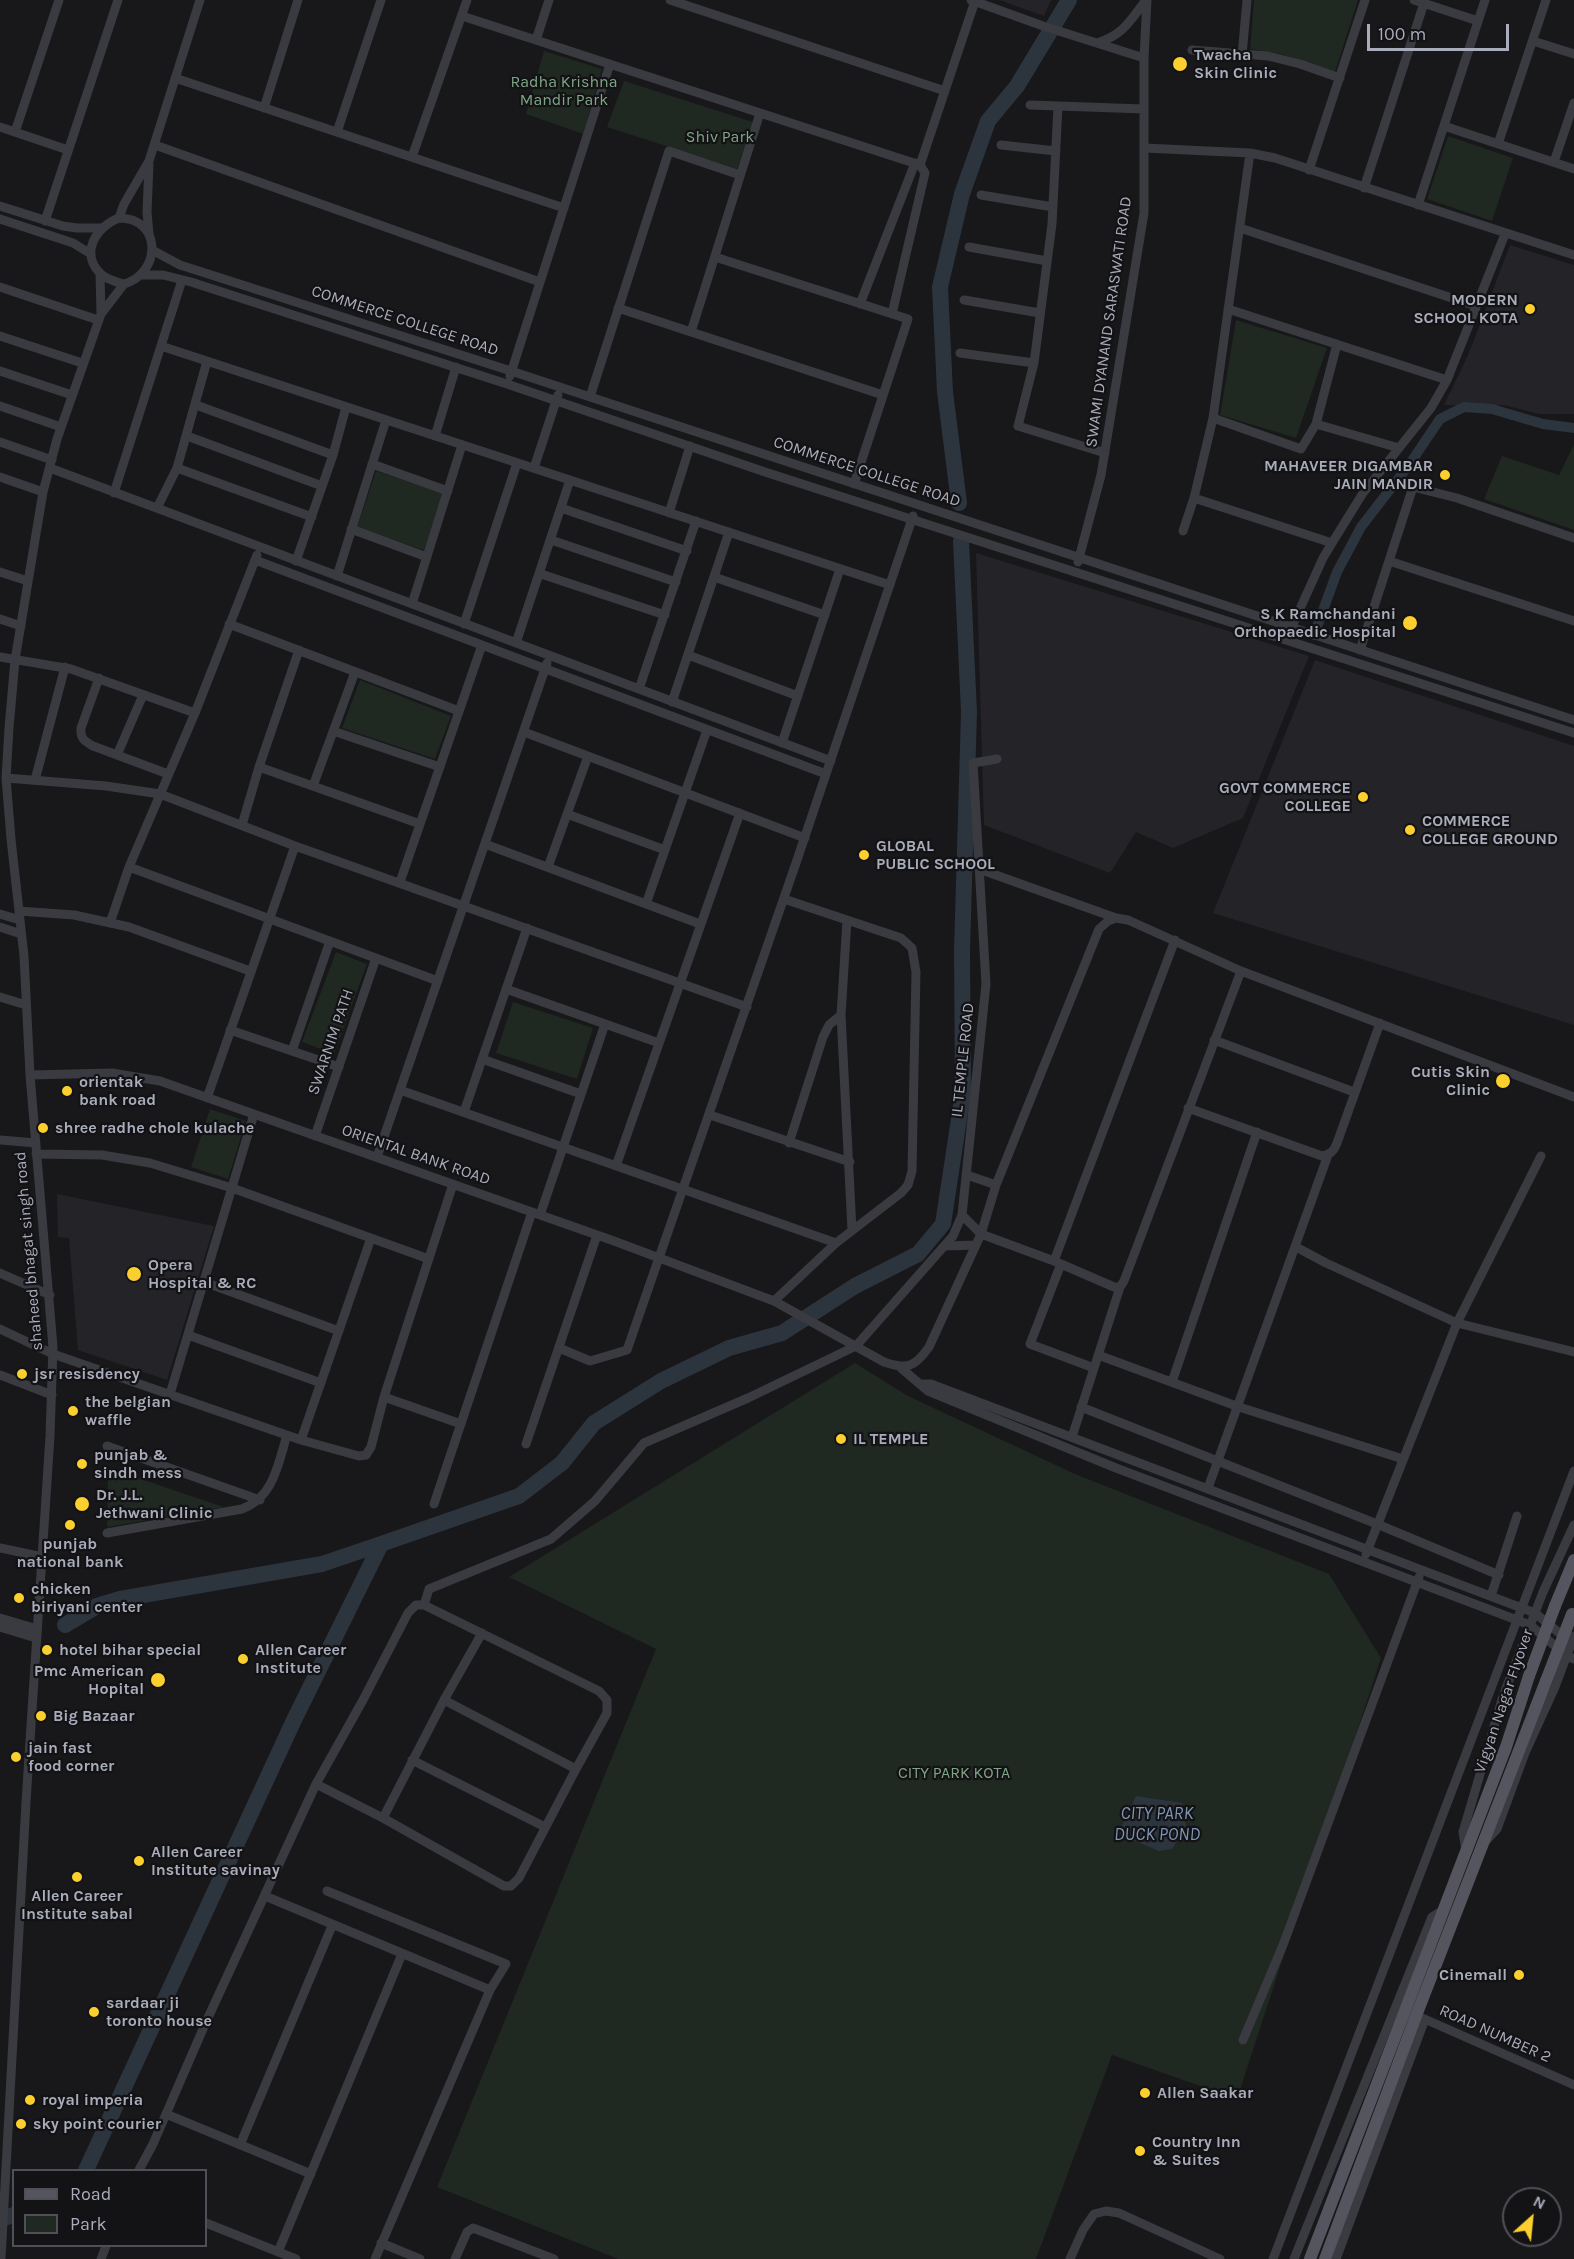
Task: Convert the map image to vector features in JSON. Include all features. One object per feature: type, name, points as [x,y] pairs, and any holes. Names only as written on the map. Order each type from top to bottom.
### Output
[{"type":"main road","name":"Vigyan Nagar Flyover","points":[[1310,2259],[1506,1748],[1529,1676],[1574,1560]]},
{"type":"main road","name":"Vigyan Nagar Flyover","points":[[1325,2259],[1393,2078],[1421,2018],[1483,1845],[1573,1611]]},
{"type":"street","points":[[15,132],[59,0]]},
{"type":"street","points":[[45,221],[118,0]]},
{"type":"street","points":[[119,218],[124,204],[149,161],[200,0]]},
{"type":"street","points":[[264,108],[298,0]]},
{"type":"street","points":[[336,132],[381,0]]},
{"type":"street","points":[[412,157],[467,0]]},
{"type":"street","points":[[536,39],[549,0]]},
{"type":"street","points":[[670,0],[945,91]]},
{"type":"street","points":[[1097,43],[1112,39],[1127,25],[1146,0]]},
{"type":"street","name":"SWAMI DYANAND SARASWATI ROAD","points":[[1074,573],[1101,475],[1144,213],[1146,0]]},
{"type":"street","points":[[1242,55],[1247,0]]},
{"type":"street","points":[[1309,170],[1365,0]]},
{"type":"street","points":[[1414,0],[1478,21]]},
{"type":"street","points":[[1418,205],[1485,0]]},
{"type":"street","points":[[1498,144],[1546,0]]},
{"type":"street","points":[[860,304],[945,91],[973,1],[1144,58]]},
{"type":"street","points":[[1364,188],[1425,3]]},
{"type":"street","points":[[462,16],[917,164],[925,173],[892,315]]},
{"type":"street","points":[[1533,41],[1574,54]]},
{"type":"street","points":[[1192,50],[1268,56],[1340,78]]},
{"type":"street","points":[[507,384],[610,64]]},
{"type":"street","points":[[175,78],[564,208]]},
{"type":"street","points":[[1554,162],[1574,103]]},
{"type":"street","points":[[1030,105],[1144,109]]},
{"type":"street","points":[[1058,106],[1053,207],[1047,261],[1034,363],[1018,426],[1105,453]]},
{"type":"street","points":[[691,332],[760,113]]},
{"type":"street","points":[[1444,126],[1574,169]]},
{"type":"street","points":[[0,127],[68,150]]},
{"type":"street","points":[[154,145],[540,282]]},
{"type":"street","points":[[1001,145],[1056,151]]},
{"type":"street","points":[[1144,148],[1250,153],[1574,255]]},
{"type":"street","points":[[590,397],[669,151],[740,175]]},
{"type":"street","points":[[1183,531],[1194,498],[1213,418],[1250,153]]},
{"type":"street","points":[[100,274],[124,284],[133,282],[143,275],[149,265],[153,242],[147,212],[149,161]]},
{"type":"street","points":[[981,195],[1053,207]]},
{"type":"street","points":[[0,206],[45,221],[77,228],[101,228]]},
{"type":"street","points":[[99,317],[100,274],[91,254],[94,236],[101,228],[119,218],[134,220],[150,234]]},
{"type":"street","points":[[0,219],[73,243],[91,254]]},
{"type":"street","points":[[1240,228],[1476,306]]},
{"type":"street","points":[[1286,641],[1290,627],[1332,543],[1363,493],[1431,408],[1447,380],[1504,234]]},
{"type":"street","points":[[969,247],[1047,261]]},
{"type":"street","name":"COMMERCE COLLEGE ROAD","points":[[152,249],[180,265],[561,387],[1574,720]]},
{"type":"street","points":[[715,257],[908,320],[854,484]]},
{"type":"street","points":[[143,275],[163,275],[182,280],[456,367],[1074,573],[1574,733]]},
{"type":"street","points":[[114,493],[182,280]]},
{"type":"street","points":[[99,317],[124,284]]},
{"type":"street","points":[[0,287],[99,317]]},
{"type":"street","points":[[964,300],[1040,313]]},
{"type":"street","points":[[618,308],[883,395]]},
{"type":"street","points":[[1228,309],[1447,380]]},
{"type":"street","name":"shaheed bhagat singh road","points":[[2,2259],[36,1634],[44,1557],[53,1354],[21,934],[6,777],[15,660],[43,492],[61,426],[99,317]]},
{"type":"street","points":[[0,336],[82,363]]},
{"type":"street","points":[[1213,418],[1301,449],[1316,424],[1336,344]]},
{"type":"street","points":[[161,346],[890,585]]},
{"type":"street","points":[[960,353],[1034,363]]},
{"type":"street","points":[[157,508],[177,468],[207,361]]},
{"type":"street","points":[[435,436],[456,367]]},
{"type":"street","points":[[0,371],[72,395]]},
{"type":"street","points":[[534,468],[561,387]]},
{"type":"street","points":[[196,405],[333,455]]},
{"type":"street","points":[[0,406],[61,426]]},
{"type":"street","points":[[296,561],[333,455],[346,407]]},
{"type":"street","points":[[336,576],[386,420]]},
{"type":"street","points":[[1316,424],[1399,448]]},
{"type":"street","points":[[187,436],[322,486]]},
{"type":"street","points":[[0,442],[114,493],[831,761]]},
{"type":"street","points":[[412,604],[462,445]]},
{"type":"street","points":[[669,513],[690,446]]},
{"type":"street","points":[[464,624],[517,463]]},
{"type":"street","points":[[372,464],[448,491]]},
{"type":"street","points":[[177,468],[312,517]]},
{"type":"street","points":[[0,477],[43,492]]},
{"type":"street","points":[[516,643],[541,574],[570,480]]},
{"type":"street","points":[[1360,650],[1413,487],[1457,498],[1574,538]]},
{"type":"street","points":[[1194,498],[1332,543]]},
{"type":"street","points":[[559,1348],[590,1361],[627,1350],[747,1008],[917,505]]},
{"type":"street","points":[[561,508],[687,551]]},
{"type":"street","points":[[639,689],[696,522]]},
{"type":"street","points":[[351,529],[427,557]]},
{"type":"street","points":[[672,702],[729,532]]},
{"type":"street","points":[[551,540],[676,582]]},
{"type":"street","points":[[110,923],[129,867],[195,713],[260,547]]},
{"type":"street","points":[[255,560],[826,774]]},
{"type":"street","points":[[1389,561],[1574,621]]},
{"type":"street","points":[[782,743],[840,569]]},
{"type":"street","points":[[0,572],[28,581]]},
{"type":"street","points":[[541,574],[665,615]]},
{"type":"street","points":[[714,577],[825,615]]},
{"type":"street","points":[[0,619],[21,626]]},
{"type":"street","points":[[229,624],[459,711]]},
{"type":"street","points":[[400,882],[482,645]]},
{"type":"street","points":[[242,825],[259,766],[299,650]]},
{"type":"street","points":[[688,655],[798,696]]},
{"type":"street","points":[[377,1157],[550,656]]},
{"type":"street","points":[[0,657],[65,668],[195,713]]},
{"type":"street","points":[[34,780],[65,668]]},
{"type":"street","points":[[313,786],[355,672]]},
{"type":"street","points":[[99,678],[80,735],[86,742],[168,774]]},
{"type":"street","points":[[117,755],[143,695]]},
{"type":"street","points":[[646,904],[707,730]]},
{"type":"street","points":[[333,731],[440,767]]},
{"type":"street","points":[[524,732],[805,838]]},
{"type":"street","points":[[548,867],[588,756]]},
{"type":"street","name":"IL TEMPLE ROAD","points":[[856,1346],[945,1246],[958,1228],[962,1215],[986,984],[973,763],[997,759]]},
{"type":"street","points":[[259,766],[420,824]]},
{"type":"street","points":[[6,777],[106,786],[160,794],[294,846],[747,1008]]},
{"type":"street","points":[[616,1166],[740,813]]},
{"type":"street","points":[[567,814],[665,850]]},
{"type":"street","points":[[0,835],[11,838]]},
{"type":"street","points":[[485,844],[700,924]]},
{"type":"street","points":[[207,1098],[294,846]]},
{"type":"street","points":[[129,867],[438,981]]},
{"type":"street","points":[[979,869],[1116,918],[1128,920],[1240,970],[1574,1096]]},
{"type":"street","points":[[778,1303],[836,1244],[908,1185],[912,1171],[916,972],[912,948],[901,938],[784,899]]},
{"type":"street","points":[[0,914],[75,915],[129,927],[250,971]]},
{"type":"street","points":[[901,1368],[919,1361],[929,1347],[981,1234],[996,1185],[1099,929],[1108,921],[1116,918]]},
{"type":"street","points":[[847,920],[841,1015],[852,1230]]},
{"type":"street","points":[[0,927],[21,934]]},
{"type":"street","points":[[464,1112],[528,928]]},
{"type":"street","points":[[1094,1368],[1030,1344],[1175,940]]},
{"type":"street","points":[[292,1051],[330,941]]},
{"type":"street","name":"SWARNIM PATH","points":[[315,1136],[376,958]]},
{"type":"street","points":[[1071,1437],[1120,1287],[1240,970]]},
{"type":"street","points":[[507,989],[658,1043]]},
{"type":"street","points":[[0,997],[26,1005]]},
{"type":"street","points":[[789,1143],[823,1037],[829,1025],[841,1015]]},
{"type":"street","points":[[1188,1108],[1322,1156],[1328,1155],[1337,1143],[1380,1023]]},
{"type":"street","points":[[434,1504],[605,1024]]},
{"type":"street","points":[[230,1029],[339,1067]]},
{"type":"street","points":[[1214,1040],[1354,1092]]},
{"type":"street","points":[[482,1059],[581,1094]]},
{"type":"street","name":"ORIENTAL BANK ROAD","points":[[30,1075],[112,1073],[160,1081],[660,1258],[778,1303],[884,1362],[901,1368],[928,1391],[1116,1468],[1530,1625]]},
{"type":"street","points":[[400,1090],[836,1244]]},
{"type":"street","points":[[170,1394],[254,1114]]},
{"type":"street","points":[[710,1115],[850,1162]]},
{"type":"street","points":[[1172,1382],[1257,1132]]},
{"type":"street","points":[[0,1140],[36,1143]]},
{"type":"street","points":[[36,1154],[111,1156],[150,1163],[232,1188],[429,1259]]},
{"type":"street","points":[[1208,1488],[1328,1155]]},
{"type":"street","points":[[1363,1562],[1457,1323],[1540,1156]]},
{"type":"street","points":[[967,1175],[996,1185]]},
{"type":"street","points":[[0,1329],[53,1354],[301,1440],[359,1456],[366,1455],[371,1447],[384,1397],[453,1184]]},
{"type":"street","points":[[962,1215],[981,1234],[1114,1287],[1120,1287]]},
{"type":"street","points":[[526,1444],[597,1235]]},
{"type":"street","points":[[301,1440],[371,1238]]},
{"type":"street","points":[[945,1246],[975,1245]]},
{"type":"street","points":[[1296,1247],[1457,1323],[1574,1352]]},
{"type":"street","points":[[0,1273],[50,1295]]},
{"type":"street","points":[[204,1282],[339,1331]]},
{"type":"street","points":[[188,1335],[321,1383]]},
{"type":"street","points":[[424,1605],[429,1589],[551,1539],[594,1501],[644,1443],[748,1398],[856,1346]]},
{"type":"street","points":[[1098,1355],[1239,1407],[1403,1459]]},
{"type":"street","points":[[0,1375],[52,1395]]},
{"type":"street","points":[[920,1384],[931,1384],[1535,1613],[1573,1642],[1570,1658],[1525,1753],[1497,1829],[1483,1845]]},
{"type":"street","points":[[384,1397],[461,1424]]},
{"type":"street","points":[[1081,1407],[1377,1524],[1499,1575]]},
{"type":"street","points":[[107,1533],[242,1509],[260,1500],[273,1480],[287,1435]]},
{"type":"street","points":[[107,1446],[260,1500]]},
{"type":"street","points":[[1273,2259],[1574,1471]]},
{"type":"street","points":[[1491,1596],[1517,1516]]},
{"type":"street","points":[[1466,1853],[1463,1832],[1503,1696],[1530,1625],[1574,1525]]},
{"type":"street","points":[[0,1548],[44,1557]]},
{"type":"street","points":[[1243,2040],[1283,1945],[1422,1569]]},
{"type":"street","points":[[139,2169],[316,1784],[408,1613],[416,1605],[424,1605],[599,1691],[607,1700],[607,1713],[519,1878],[511,1886],[504,1886],[383,1818],[316,1784]]},
{"type":"street","points":[[0,1618],[36,1634]]},
{"type":"street","points":[[1530,1625],[1570,1658]]},
{"type":"street","points":[[0,1627],[36,1634]]},
{"type":"street","points":[[383,1818],[444,1700],[482,1633]]},
{"type":"street","points":[[444,1700],[576,1769]]},
{"type":"street","points":[[412,1760],[545,1827]]},
{"type":"street","points":[[327,1891],[506,1964],[490,1990],[375,2259]]},
{"type":"street","points":[[265,1896],[332,1926],[490,1990]]},
{"type":"street","points":[[1294,2259],[1432,1917],[1443,1910]]},
{"type":"street","points":[[240,2145],[332,1926]]},
{"type":"street","points":[[278,2252],[402,1954]]},
{"type":"street","name":"ROAD NUMBER 2","points":[[1404,2010],[1574,2085]]},
{"type":"street","points":[[1336,2259],[1421,2018]]},
{"type":"street","points":[[166,2114],[311,2174]]},
{"type":"street","points":[[1070,2259],[1083,2230],[1094,2214],[1106,2211],[1119,2213],[1220,2259]]},
{"type":"street","points":[[207,2223],[296,2259]]},
{"type":"street","points":[[455,2259],[467,2232],[473,2228],[533,2255],[554,2259]]},
{"type":"street","points":[[381,2243],[420,2259]]},
{"type":"shaded area","points":[[999,0],[1051,0],[1044,16]]},
{"type":"shaded area","name":"MODERN SCHOOL KOTA","points":[[1510,245],[1574,265],[1574,414],[1539,414],[1504,405],[1444,405],[1469,353]]},
{"type":"shaded area","points":[[976,553],[1309,656],[1243,818],[1173,848],[1136,832],[1110,873],[984,825]]},
{"type":"shaded area","name":"COMMERCE COLLEGE GROUND","points":[[1315,660],[1574,746],[1574,1025],[1213,913]]},
{"type":"shaded area","points":[[57,1194],[214,1226],[167,1380],[78,1350],[69,1238],[58,1237]]},
{"type":"green space","points":[[1254,0],[1358,0],[1335,72],[1281,54],[1250,49]]},
{"type":"green space","name":"Radha Krishna Mandir Park","points":[[544,51],[602,69],[583,134],[526,114]]},
{"type":"green space","name":"Shiv Park","points":[[624,81],[753,122],[737,169],[607,127]]},
{"type":"green space","points":[[1448,136],[1513,158],[1492,221],[1427,199]]},
{"type":"green space","points":[[1236,320],[1327,348],[1296,438],[1220,415]]},
{"type":"green space","points":[[1574,444],[1574,530],[1484,499],[1502,456],[1559,475]]},
{"type":"green space","points":[[376,471],[443,493],[424,550],[357,528]]},
{"type":"green space","points":[[360,680],[451,716],[435,759],[342,728]]},
{"type":"green space","points":[[336,952],[367,964],[334,1054],[302,1042]]},
{"type":"green space","points":[[513,1002],[593,1028],[577,1079],[496,1053]]},
{"type":"green space","points":[[210,1109],[246,1121],[228,1179],[191,1167]]},
{"type":"green space","name":"CITY PARK KOTA","points":[[855,1363],[908,1396],[1075,1474],[1329,1574],[1381,1658],[1237,2099],[1112,2055],[1036,2259],[618,2259],[437,2187],[656,1649],[509,1577]]},
{"type":"green space","points":[[108,1468],[224,1507],[107,1527]]},
{"type":"water","name":"CITY PARK DUCK POND","points":[[1136,1796],[1182,1803],[1186,1827],[1172,1849],[1159,1851],[1118,1834]]},
{"type":"waterway","points":[[959,503],[945,392],[940,287],[962,194],[988,121],[1017,86],[1069,0]]},
{"type":"waterway","points":[[1314,635],[1337,572],[1361,527],[1409,465],[1440,419],[1464,407],[1492,409],[1543,424],[1574,428]]},
{"type":"waterway","points":[[86,2169],[294,1720],[381,1544],[519,1496],[562,1463],[594,1423],[661,1381],[729,1348],[782,1333],[855,1286],[918,1254],[943,1224],[963,1093],[962,951],[969,712],[961,541]]},
{"type":"waterway","points":[[65,1625],[97,1606],[120,1599],[322,1564],[381,1544]]},
{"type":"waterway","points":[[0,2219],[12,2216]]},
{"type":"place","name":"Twacha Skin Clinic","points":[[1180,64]]},
{"type":"place","name":"MODERN SCHOOL KOTA","points":[[1530,309]]},
{"type":"place","name":"MAHAVEER DIGAMBAR JAIN MANDIR","points":[[1445,475]]},
{"type":"place","name":"S K Ramchandani Orthopaedic Hospital","points":[[1410,623]]},
{"type":"place","name":"GOVT COMMERCE COLLEGE","points":[[1363,797]]},
{"type":"place","name":"COMMERCE COLLEGE GROUND","points":[[1410,830]]},
{"type":"place","name":"GLOBAL PUBLIC SCHOOL","points":[[864,855]]},
{"type":"place","name":"Cutis Skin Clinic","points":[[1503,1081]]},
{"type":"place","name":"orientak bank road","points":[[67,1091]]},
{"type":"place","name":"shree radhe chole kulache","points":[[43,1128]]},
{"type":"place","name":"Opera Hospital & RC","points":[[134,1274]]},
{"type":"place","name":"jsr resisdency","points":[[22,1374]]},
{"type":"place","name":"the belgian waffle","points":[[73,1411]]},
{"type":"place","name":"IL TEMPLE","points":[[841,1439]]},
{"type":"place","name":"punjab & sindh mess","points":[[82,1464]]},
{"type":"place","name":"Dr. J.L. Jethwani Clinic","points":[[82,1504]]},
{"type":"place","name":"punjab national bank","points":[[70,1525]]},
{"type":"place","name":"chicken biriyani center","points":[[19,1598]]},
{"type":"place","name":"hotel bihar special","points":[[47,1650]]},
{"type":"place","name":"Allen Career Institute","points":[[243,1659]]},
{"type":"place","name":"Pmc American Hopital","points":[[158,1680]]},
{"type":"place","name":"Big Bazaar","points":[[41,1716]]},
{"type":"place","name":"jain fast food corner","points":[[16,1757]]},
{"type":"place","name":"Allen Career Institute savinay","points":[[139,1861]]},
{"type":"place","name":"Allen Career Institute sabal","points":[[77,1877]]},
{"type":"place","name":"Cinemall","points":[[1519,1975]]},
{"type":"place","name":"sardaar ji toronto house","points":[[94,2012]]},
{"type":"place","name":"Allen Saakar","points":[[1145,2093]]},
{"type":"place","name":"royal imperia","points":[[30,2100]]},
{"type":"place","name":"sky point courier","points":[[21,2124]]},
{"type":"place","name":"Country Inn & Suites","points":[[1140,2151]]}]
